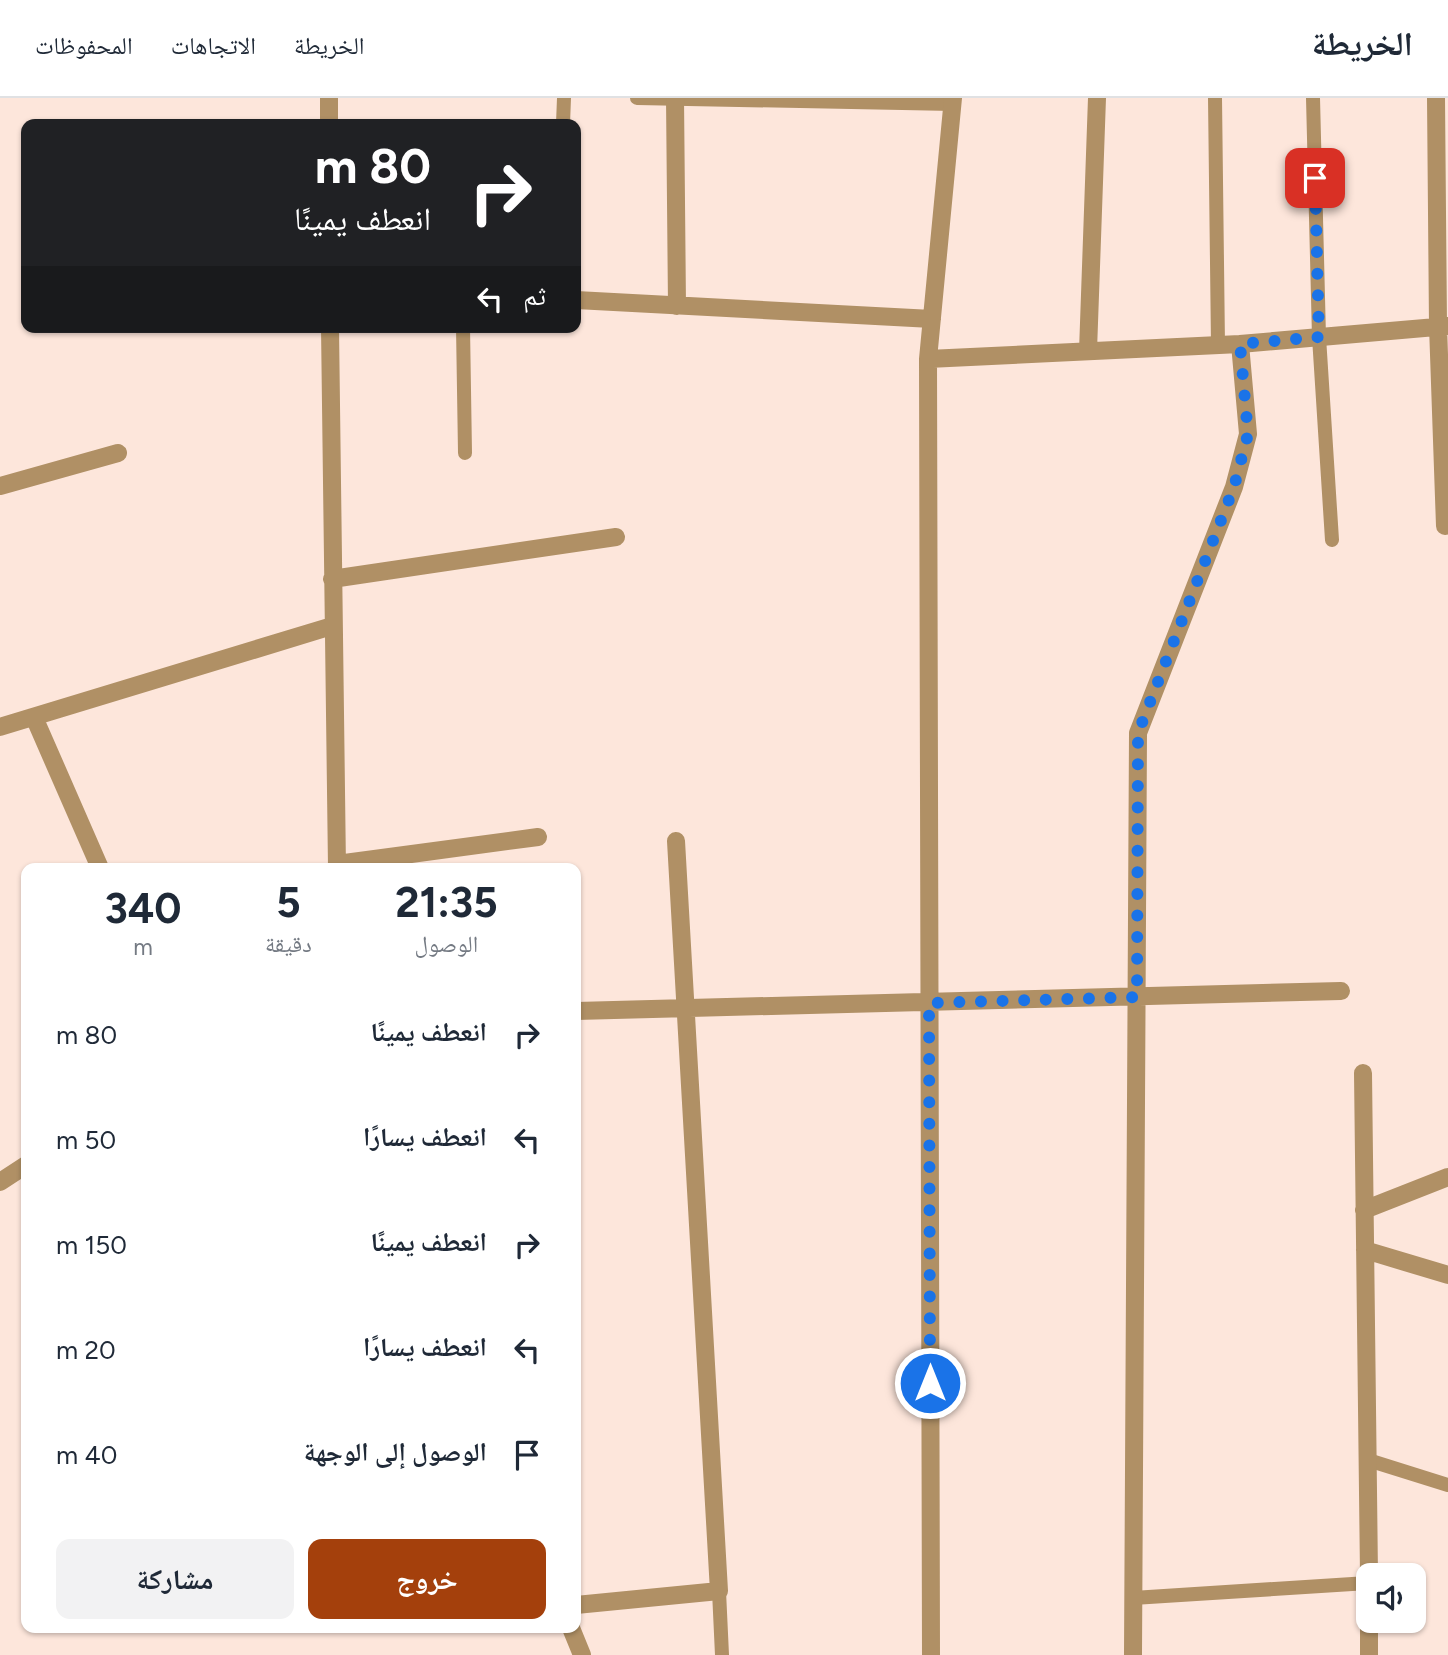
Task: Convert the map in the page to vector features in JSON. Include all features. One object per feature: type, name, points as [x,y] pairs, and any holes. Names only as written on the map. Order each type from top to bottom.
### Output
[{"type":"street","points":[[329,98],[329,119]]},
{"type":"street","points":[[1088,351],[1097,98]]},
{"type":"street","points":[[1436,98],[1443,326],[1445,526]]},
{"type":"street","points":[[675,99],[677,306]]},
{"type":"street","points":[[931,1655],[928,359],[953,101]]},
{"type":"street","points":[[581,300],[932,319]]},
{"type":"street","points":[[928,359],[1240,344],[1443,326]]},
{"type":"street","points":[[330,333],[331,579],[337,863]]},
{"type":"street","points":[[1133,1655],[1138,733],[1234,487],[1248,434],[1240,344]]},
{"type":"street","points":[[0,486],[118,453]]},
{"type":"street","points":[[331,579],[615,537]]},
{"type":"street","points":[[0,727],[332,626]]},
{"type":"street","points":[[34,717],[98,863]]},
{"type":"street","points":[[358,863],[538,837]]},
{"type":"street","points":[[581,1605],[719,1591],[676,841]]},
{"type":"street","points":[[581,1011],[1342,991]]},
{"type":"street","points":[[1363,1073],[1369,1563]]},
{"type":"street","points":[[0,1182],[21,1169]]},
{"type":"street","points":[[1364,1210],[1448,1177]]},
{"type":"street","points":[[1365,1250],[1448,1275]]},
{"type":"street","points":[[573,1633],[582,1655]]},
{"type":"street","points":[[1369,1633],[1369,1655]]},
{"type":"lane","points":[[563,119],[564,98]]},
{"type":"lane","points":[[636,98],[953,101]]},
{"type":"lane","points":[[1215,98],[1218,345]]},
{"type":"lane","points":[[1313,98],[1319,337],[1332,540]]},
{"type":"lane","points":[[463,333],[465,453]]},
{"type":"lane","points":[[1368,1460],[1448,1485]]},
{"type":"lane","points":[[1133,1598],[1356,1584]]},
{"type":"lane","points":[[719,1591],[722,1655]]},
{"type":"route","points":[[930,1383],[929,1003],[1137,997],[1138,733],[1234,487],[1248,434],[1240,344],[1319,337],[1315,178]]}]
